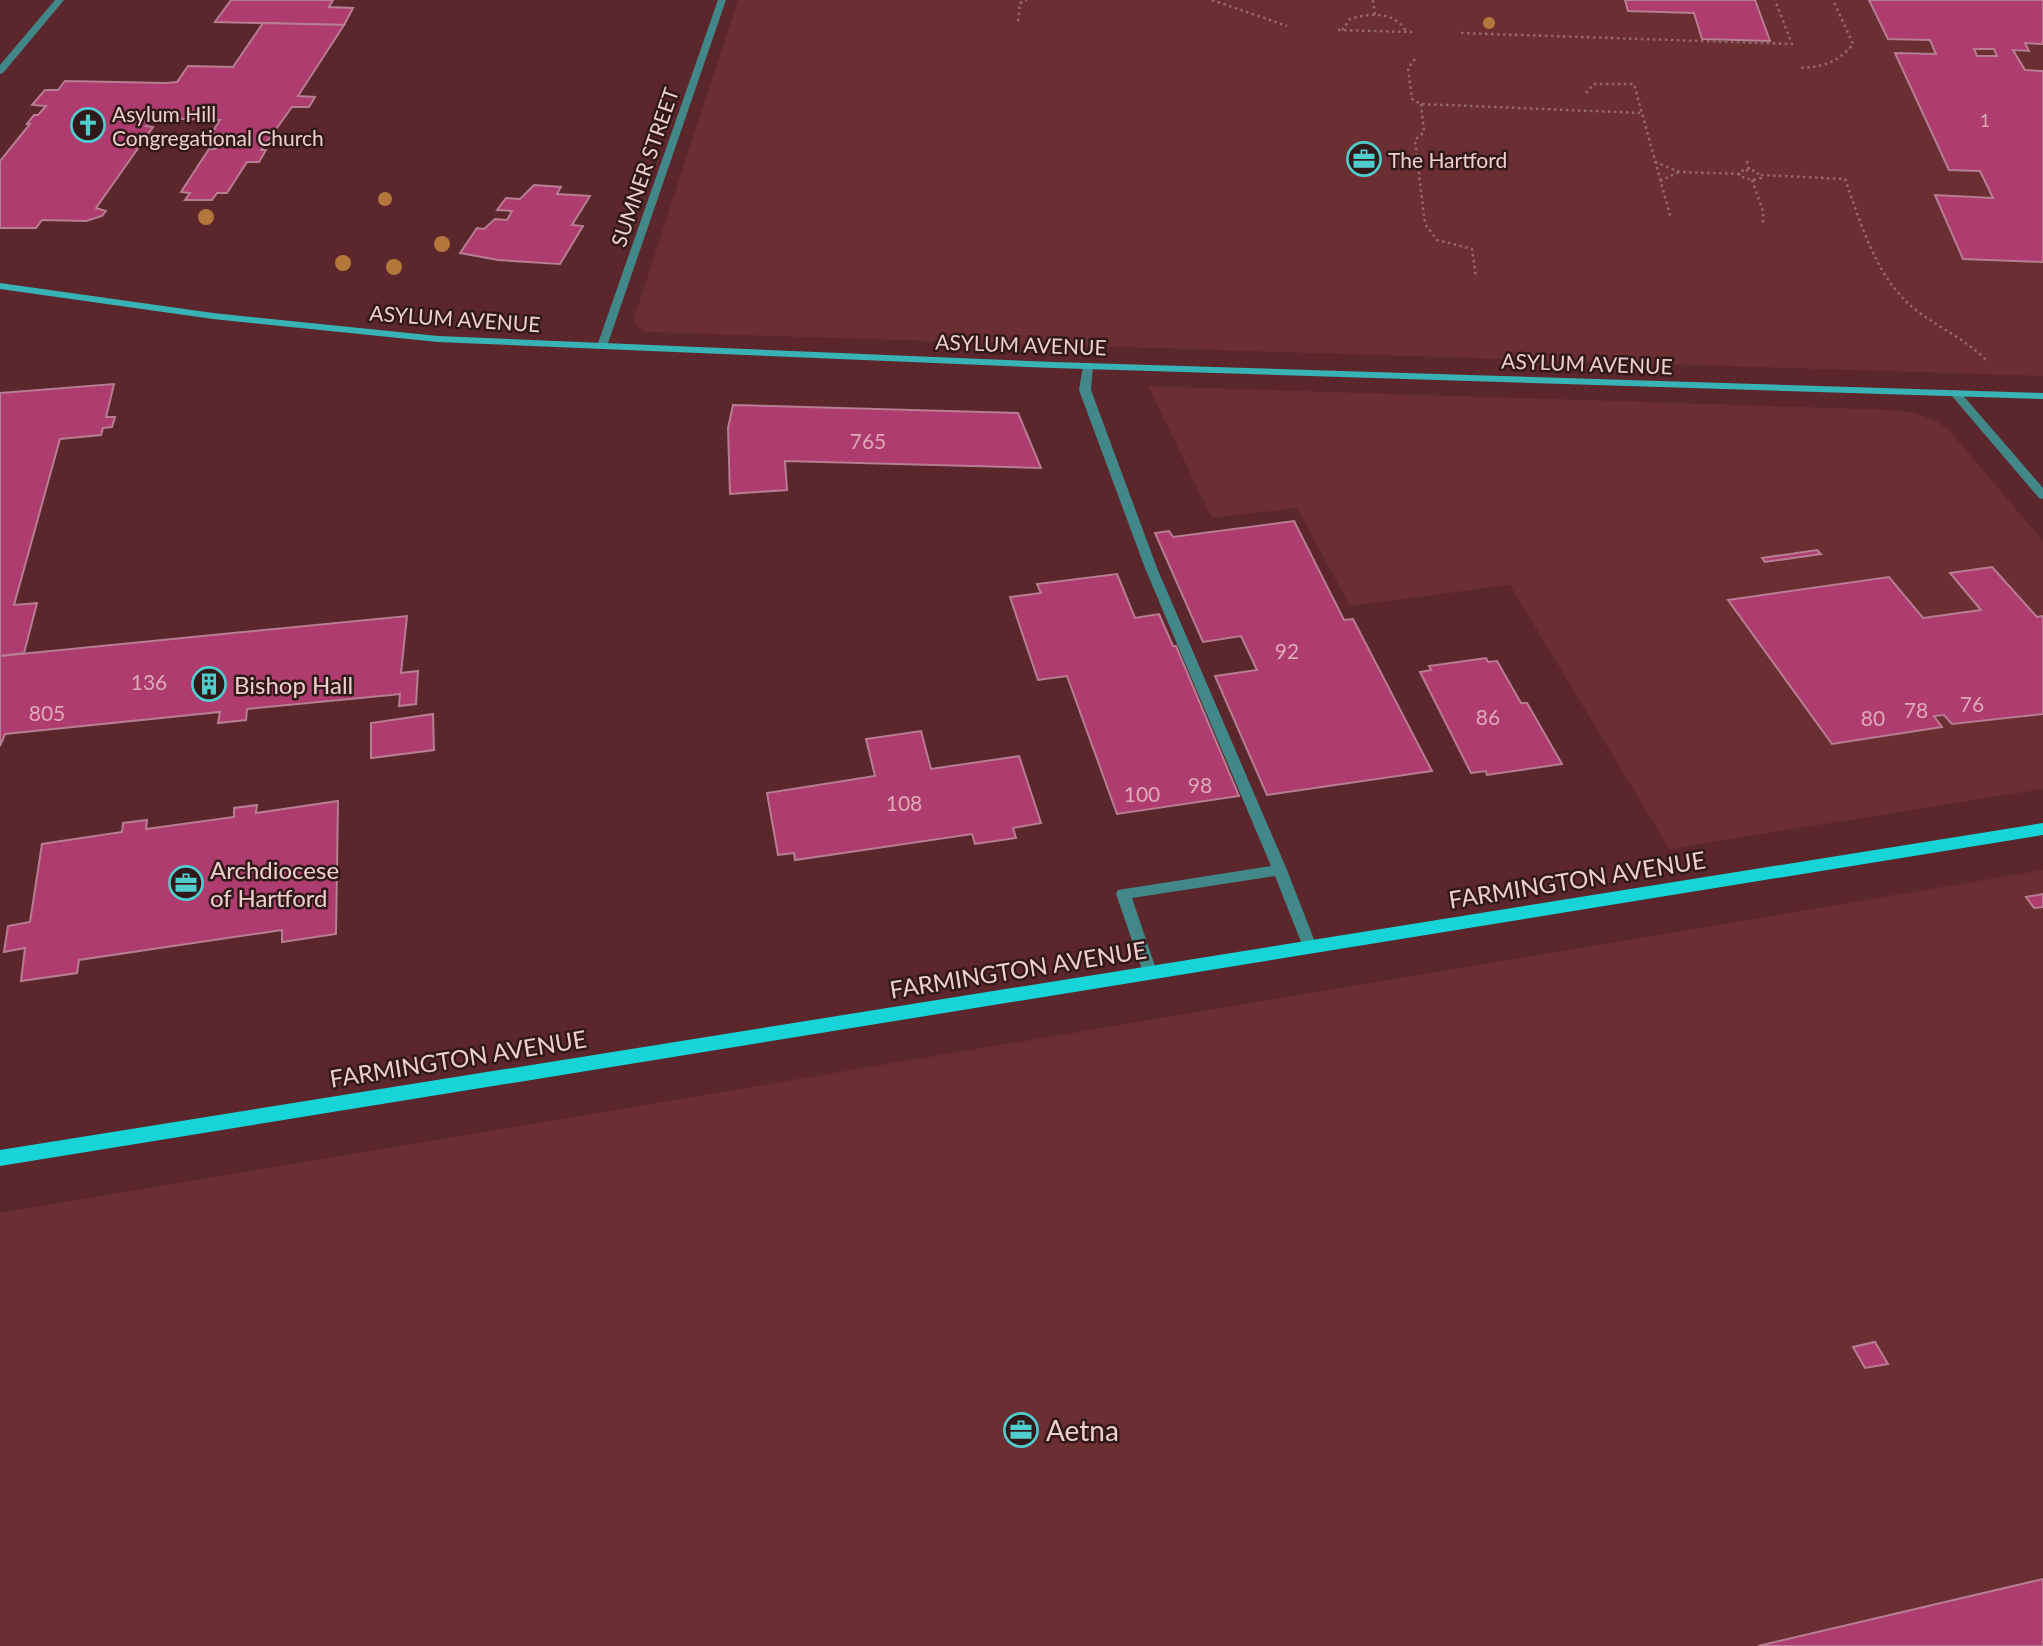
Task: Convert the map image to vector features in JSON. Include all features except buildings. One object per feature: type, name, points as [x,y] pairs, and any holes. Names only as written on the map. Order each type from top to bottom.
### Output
[{"type":"main road","name":"ASYLUM AVENUE","points":[[0,286],[213,316],[438,339],[1088,366],[2043,396]]},
{"type":"main road","name":"FARMINGTON AVENUE","points":[[0,1158],[2043,829]]},
{"type":"street","points":[[0,71],[60,0]]},
{"type":"street","name":"SUMNER STREET","points":[[602,346],[722,0]]},
{"type":"street","points":[[1088,366],[1085,390],[1151,568],[1280,870],[1310,947]]},
{"type":"street","points":[[1956,394],[2043,495]]},
{"type":"street","points":[[1150,972],[1122,894],[1280,870]]},
{"type":"path","points":[[1018,21],[1020,4],[1027,0]]},
{"type":"path","points":[[1212,0],[1287,26]]},
{"type":"path","points":[[1373,0],[1375,15]]},
{"type":"path","points":[[1461,33],[1792,44],[1775,0]]},
{"type":"path","points":[[1801,68],[1824,67],[1839,60],[1853,44],[1833,0]]},
{"type":"path","points":[[1406,32],[1404,26],[1395,19],[1375,15],[1350,19],[1340,30],[1406,32],[1412,32]]},
{"type":"path","points":[[1415,60],[1408,68],[1412,99],[1421,104],[1642,113]]},
{"type":"path","points":[[1586,93],[1594,84],[1634,84],[1671,219]]},
{"type":"path","points":[[1421,104],[1424,132],[1415,140],[1425,224],[1437,240],[1472,249],[1476,278]]},
{"type":"path","points":[[1747,161],[1749,170]]},
{"type":"path","points":[[1655,162],[1680,172],[1739,174],[1752,180],[1761,175]]},
{"type":"path","points":[[1739,174],[1740,171],[1749,170],[1761,175],[1845,179],[1874,258],[1891,284],[1914,309],[1976,350],[1994,370]]},
{"type":"path","points":[[1660,181],[1680,172]]},
{"type":"path","points":[[1752,180],[1763,211],[1762,223]]},
{"type":"shaded area","name":"The Hartford","points":[[738,0],[2043,0],[2043,376],[645,332],[636,326],[634,318]]},
{"type":"shaded area","points":[[1148,386],[1894,410],[1912,412],[1936,421],[1948,429],[2043,541],[2043,789],[1669,849],[1510,585],[1350,606],[1297,508],[1212,518]]},
{"type":"shaded area","name":"Aetna","points":[[2043,870],[2043,1646],[0,1646],[0,1213]]},
{"type":"place","name":"Asylum Hill Congregational Church","points":[[88,125]]},
{"type":"place","name":"The Hartford","points":[[1364,159]]},
{"type":"place","name":"Bishop Hall","points":[[209,684]]},
{"type":"place","name":"Archdiocese of Hartford","points":[[186,883]]},
{"type":"place","name":"Aetna","points":[[1021,1430]]}]
